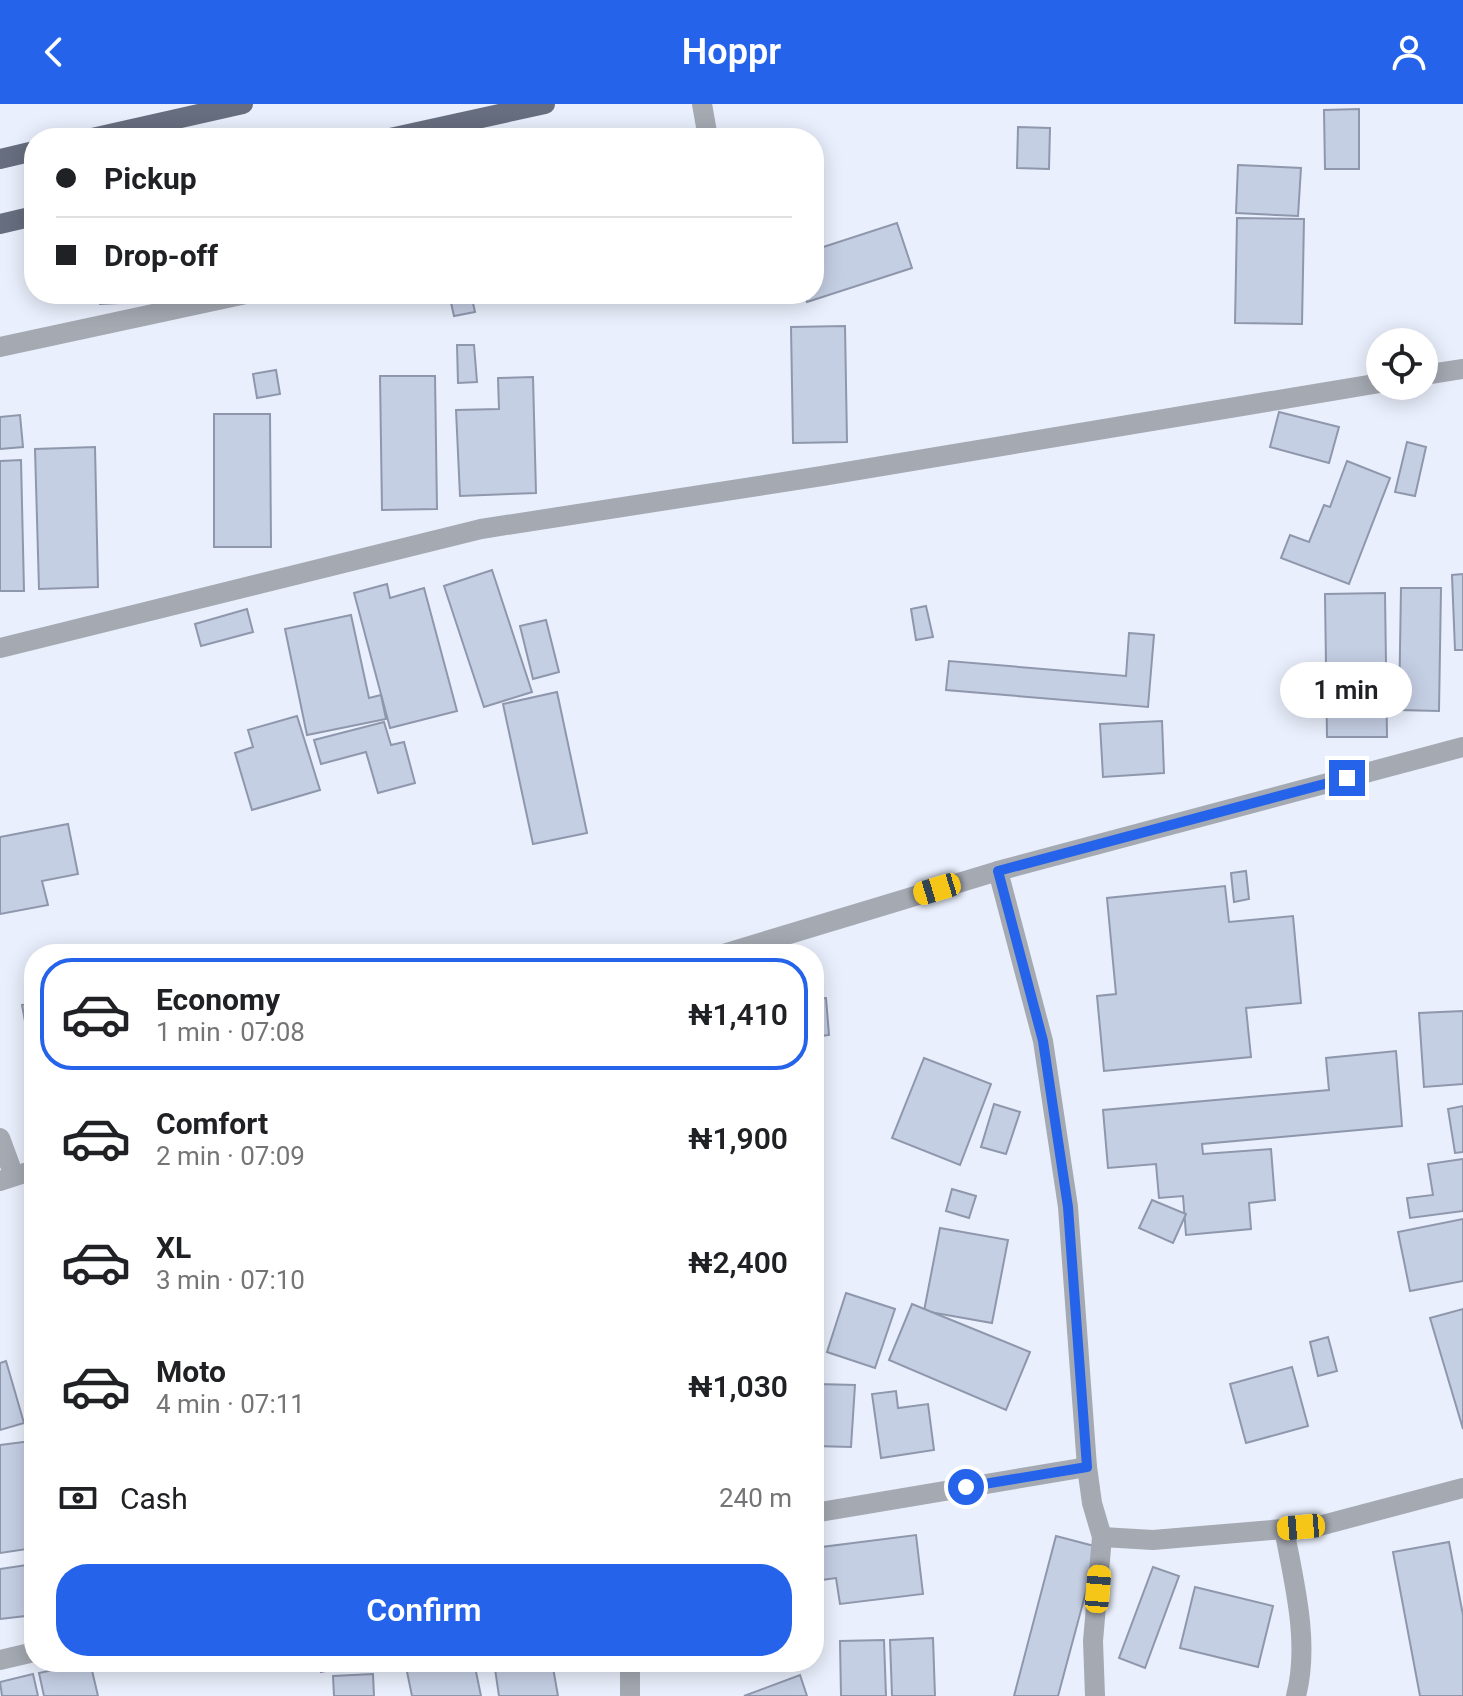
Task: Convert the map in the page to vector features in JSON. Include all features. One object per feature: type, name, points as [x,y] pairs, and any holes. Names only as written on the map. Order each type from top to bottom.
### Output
[{"type":"main road","points":[[136,128],[243,104]]},
{"type":"main road","points":[[436,128],[545,104]]},
{"type":"main road","points":[[0,159],[24,153]]},
{"type":"main road","points":[[0,224],[24,218]]},
{"type":"street","points":[[702,104],[706,128]]},
{"type":"street","points":[[0,347],[200,304]]},
{"type":"street","points":[[1438,373],[1463,369]]},
{"type":"street","points":[[0,648],[481,529],[1366,385]]},
{"type":"street","points":[[756,944],[998,871],[1463,747]]},
{"type":"street","points":[[998,871],[1043,1041],[1066,1192],[1087,1467],[1092,1503],[1102,1537],[1093,1641],[1095,1696]]},
{"type":"street","points":[[0,1138],[7,1178]]},
{"type":"street","points":[[824,1511],[1087,1467]]},
{"type":"street","points":[[1102,1537],[1153,1540],[1319,1526],[1463,1488]]},
{"type":"street","points":[[1284,1529],[1299,1607],[1301,1679],[1296,1696]]},
{"type":"street","points":[[0,1660],[24,1654]]},
{"type":"street","points":[[630,1672],[630,1696]]},
{"type":"building","points":[[1359,109],[1359,169],[1325,169],[1324,110]]},
{"type":"building","points":[[1018,127],[1050,128],[1049,169],[1017,168]]},
{"type":"building","points":[[1238,165],[1301,168],[1298,216],[1236,213]]},
{"type":"building","points":[[1237,218],[1304,219],[1302,324],[1235,323]]},
{"type":"building","points":[[897,223],[912,268],[824,296],[824,247]]},
{"type":"building","points":[[451,304],[473,304],[475,312],[454,316]]},
{"type":"building","points":[[845,326],[847,442],[793,443],[791,327]]},
{"type":"building","points":[[457,345],[474,345],[477,382],[458,383]]},
{"type":"building","points":[[276,370],[280,394],[257,398],[253,374]]},
{"type":"building","points":[[380,376],[435,376],[437,509],[382,510]]},
{"type":"building","points":[[533,377],[536,493],[460,496],[456,410],[499,409],[498,378]]},
{"type":"building","points":[[1279,412],[1339,427],[1329,463],[1270,447]]},
{"type":"building","points":[[214,414],[270,414],[271,547],[214,547]]},
{"type":"building","points":[[20,415],[23,447],[0,449],[0,417]]},
{"type":"building","points":[[1407,442],[1426,447],[1415,496],[1395,492]]},
{"type":"building","points":[[95,447],[98,587],[39,589],[35,449]]},
{"type":"building","points":[[21,460],[24,591],[0,591],[0,461]]},
{"type":"building","points":[[1347,461],[1390,478],[1349,584],[1281,558],[1290,535],[1309,542],[1324,505],[1330,507]]},
{"type":"building","points":[[492,570],[532,692],[484,707],[444,586]]},
{"type":"building","points":[[1463,574],[1463,650],[1455,650],[1452,575]]},
{"type":"building","points":[[387,584],[390,598],[424,588],[457,711],[390,728],[354,593]]},
{"type":"building","points":[[1401,588],[1441,588],[1439,711],[1399,710]]},
{"type":"building","points":[[1385,593],[1387,737],[1327,737],[1325,594]]},
{"type":"building","points":[[926,606],[933,637],[916,640],[911,609]]},
{"type":"building","points":[[247,609],[253,632],[201,646],[195,624]]},
{"type":"building","points":[[351,615],[369,698],[381,695],[386,719],[307,735],[285,629]]},
{"type":"building","points":[[546,620],[559,672],[533,679],[520,626]]},
{"type":"building","points":[[1129,633],[1154,635],[1148,707],[946,690],[949,661],[1126,676]]},
{"type":"building","points":[[557,692],[587,833],[533,844],[503,704]]},
{"type":"building","points":[[297,716],[320,790],[252,810],[235,753],[253,747],[248,730]]},
{"type":"building","points":[[1162,721],[1164,773],[1103,777],[1100,724]]},
{"type":"building","points":[[384,722],[391,745],[404,742],[415,783],[378,793],[366,752],[321,764],[314,740]]},
{"type":"building","points":[[68,824],[78,874],[42,881],[48,905],[0,914],[0,837]]},
{"type":"building","points":[[1246,871],[1249,899],[1234,902],[1231,873]]},
{"type":"building","points":[[1225,886],[1229,922],[1293,916],[1301,1003],[1246,1008],[1251,1057],[1104,1071],[1097,996],[1116,994],[1107,898]]},
{"type":"building","points":[[824,998],[829,1035],[824,1036]]},
{"type":"building","points":[[1463,1011],[1463,1084],[1424,1087],[1419,1013]]},
{"type":"building","points":[[1396,1051],[1402,1126],[1202,1144],[1203,1154],[1271,1149],[1275,1200],[1249,1203],[1251,1229],[1186,1235],[1183,1196],[1159,1198],[1156,1164],[1108,1168],[1103,1110],[1329,1090],[1326,1058]]},
{"type":"building","points":[[924,1058],[991,1084],[960,1165],[892,1138]]},
{"type":"building","points":[[994,1104],[1020,1112],[1006,1154],[981,1147]]},
{"type":"building","points":[[1463,1106],[1463,1152],[1455,1153],[1448,1109]]},
{"type":"building","points":[[1463,1159],[1463,1211],[1410,1218],[1407,1198],[1433,1195],[1428,1164]]},
{"type":"building","points":[[952,1189],[976,1196],[969,1218],[946,1211]]},
{"type":"building","points":[[1152,1200],[1186,1214],[1173,1243],[1139,1228]]},
{"type":"building","points":[[1463,1219],[1463,1281],[1410,1291],[1398,1232]]},
{"type":"building","points":[[940,1228],[1008,1240],[992,1323],[924,1311]]},
{"type":"building","points":[[846,1293],[895,1309],[875,1368],[827,1352]]},
{"type":"building","points":[[912,1304],[1030,1352],[1006,1410],[889,1360]]},
{"type":"building","points":[[1463,1309],[1463,1429],[1430,1318]]},
{"type":"building","points":[[1328,1337],[1337,1371],[1318,1376],[1310,1342]]},
{"type":"building","points":[[6,1361],[24,1423],[0,1430],[0,1363]]},
{"type":"building","points":[[1292,1367],[1308,1426],[1246,1443],[1230,1384]]},
{"type":"building","points":[[824,1384],[855,1385],[851,1447],[824,1446]]},
{"type":"building","points":[[896,1391],[898,1408],[928,1404],[934,1450],[881,1458],[872,1394]]},
{"type":"building","points":[[24,1442],[24,1549],[0,1553],[0,1445]]},
{"type":"building","points":[[916,1535],[923,1594],[840,1604],[836,1578],[824,1580],[824,1547]]},
{"type":"building","points":[[1056,1536],[1098,1547],[1058,1696],[1014,1696]]},
{"type":"building","points":[[1449,1542],[1463,1615],[1463,1696],[1420,1696],[1393,1552]]},
{"type":"building","points":[[24,1565],[24,1616],[0,1619],[0,1569]]},
{"type":"building","points":[[1153,1567],[1179,1576],[1145,1668],[1119,1658]]},
{"type":"building","points":[[1195,1587],[1273,1606],[1258,1667],[1180,1648]]},
{"type":"building","points":[[933,1638],[935,1696],[892,1696],[890,1640]]},
{"type":"building","points":[[884,1640],[886,1696],[841,1696],[840,1641]]},
{"type":"building","points":[[92,1672],[98,1696],[44,1696],[39,1673]]},
{"type":"building","points":[[407,1672],[476,1672],[481,1696],[412,1696]]},
{"type":"building","points":[[495,1672],[554,1672],[558,1696],[499,1696]]},
{"type":"building","points":[[33,1674],[38,1696],[2,1696],[0,1682]]},
{"type":"building","points":[[373,1674],[374,1696],[334,1696],[333,1676]]},
{"type":"building","points":[[800,1675],[807,1696],[744,1696]]},
{"type":"route","points":[[966,1487],[1087,1467],[1068,1207],[1043,1041],[998,871],[1347,778]]}]
